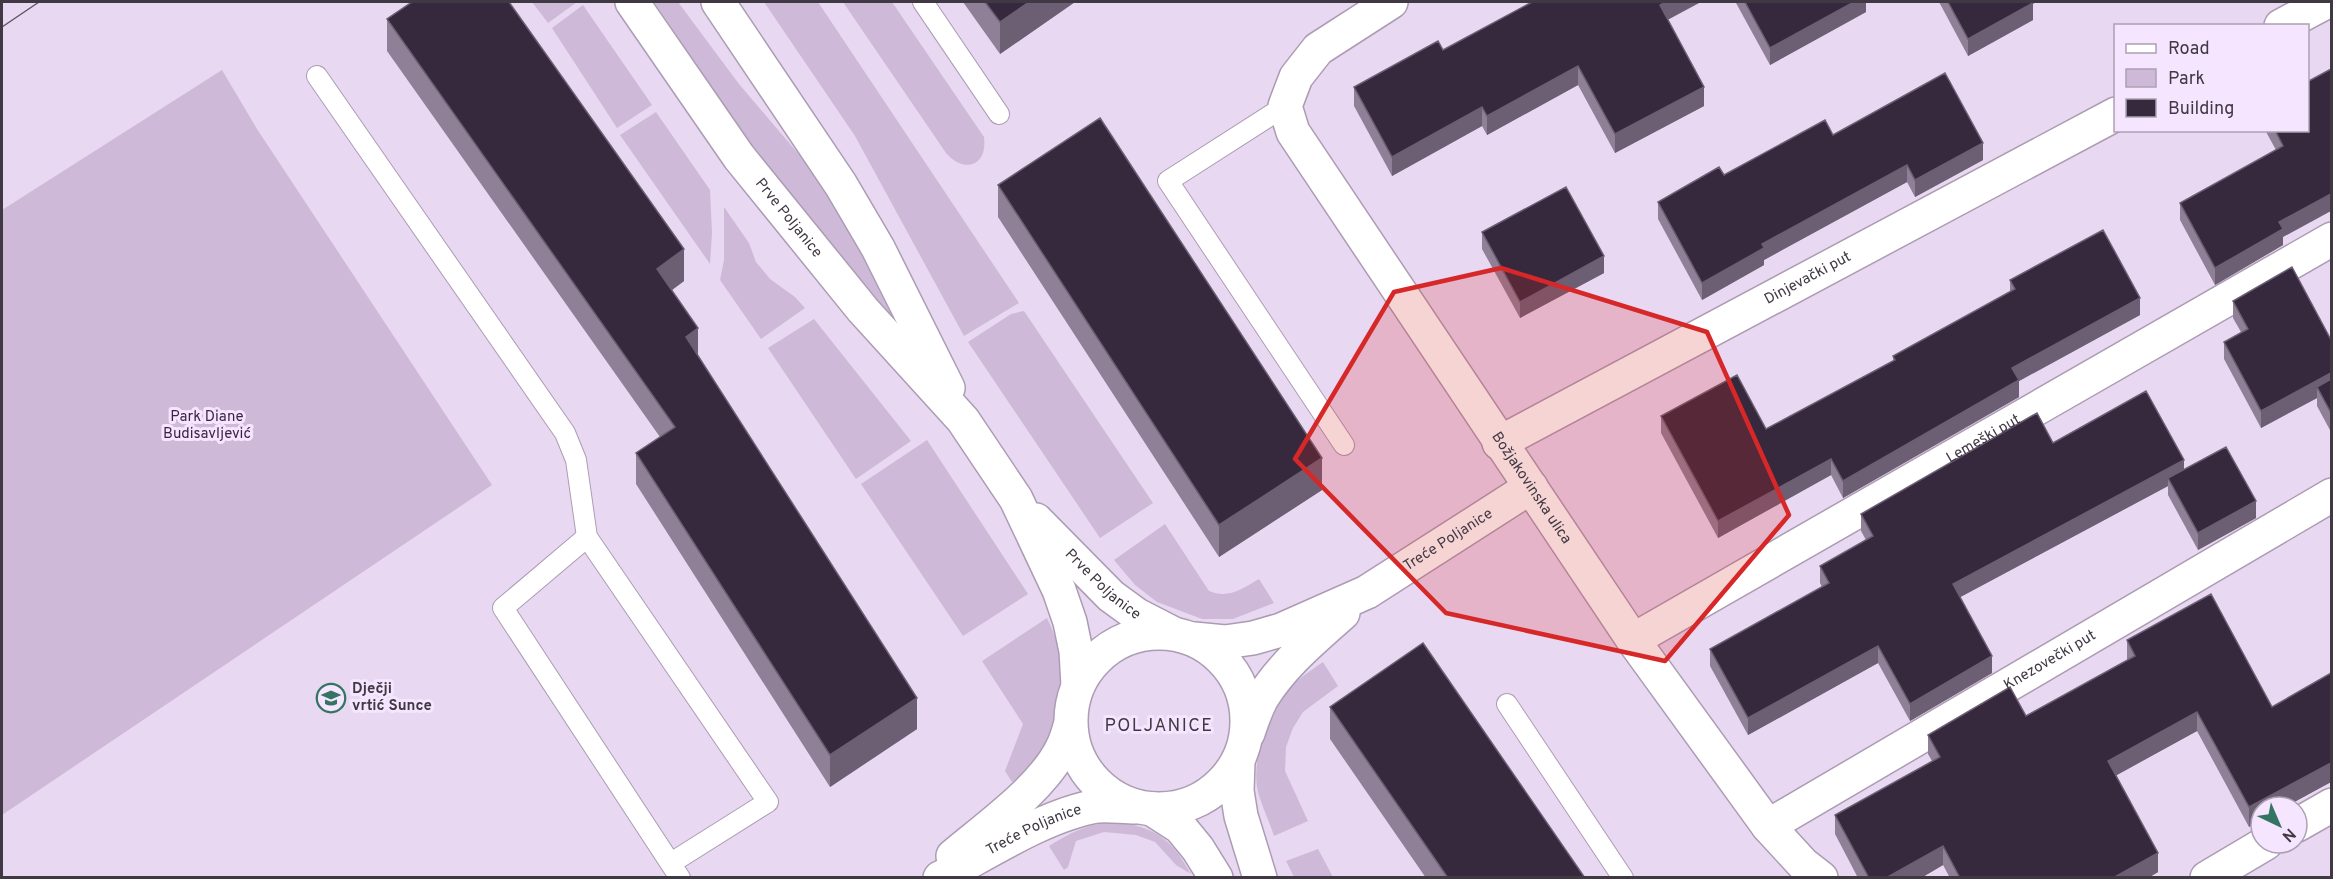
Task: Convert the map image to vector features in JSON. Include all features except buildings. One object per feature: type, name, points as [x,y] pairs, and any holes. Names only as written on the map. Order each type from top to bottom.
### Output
[{"type":"street","name":"Prve Poljanice","points":[[632,2],[739,156],[863,310],[963,420],[1016,498],[1059,590],[1070,622],[1076,651],[1078,685]]},
{"type":"street","name":"Prve Poljanice","points":[[718,2],[841,185],[873,239],[907,302],[963,420]]},
{"type":"street","points":[[2285,24],[2326,2]]},
{"type":"street","points":[[1290,91],[1318,49],[1374,6]]},
{"type":"street","name":"Božjakovinska ulica","points":[[1290,91],[1293,132],[1633,640],[1804,873]]},
{"type":"street","name":"Dinjevački put","points":[[1499,443],[2114,115]]},
{"type":"street","name":"Lemeški put","points":[[1633,640],[2331,239]]},
{"type":"street","name":"Treće Poljanice","points":[[1183,636],[1225,642],[1253,638],[1281,630],[1367,592],[1531,487]]},
{"type":"street","name":"Knezovečki put","points":[[1768,826],[2331,495]]},
{"type":"street","name":"Prve Poljanice","points":[[1016,498],[1111,596],[1137,615],[1183,636]]},
{"type":"street","name":"Treće Poljanice","points":[[1242,749],[1261,701],[1277,677],[1299,653],[1367,592]]},
{"type":"street","points":[[1216,878],[1198,849],[1180,827],[1145,808],[1113,796],[1091,778],[1076,754],[1071,726],[1072,705],[1078,685],[1093,661],[1116,643],[1143,634],[1183,636],[1219,655],[1237,679],[1246,707],[1237,791],[1241,816],[1260,878]]},
{"type":"street","name":"Treće Poljanice","points":[[928,878],[1023,796],[1047,771],[1062,749],[1071,726]]},
{"type":"street","points":[[1145,808],[1178,807],[1202,798],[1223,782],[1242,749]]},
{"type":"street","points":[[2309,818],[2331,805]]},
{"type":"street","name":"Treće Poljanice","points":[[940,878],[1036,828],[1072,813],[1099,806],[1145,808]]},
{"type":"street","points":[[2207,878],[2249,853]]},
{"type":"lane","points":[[923,2],[999,114]]},
{"type":"lane","points":[[317,76],[566,433],[576,460],[587,537],[768,802],[675,870],[503,608],[587,537]]},
{"type":"lane","points":[[1290,91],[1168,181],[1344,445]]},
{"type":"lane","points":[[1507,704],[1623,878]]},
{"type":"highlighted area","points":[[1501,268],[1707,332],[1789,515],[1665,661],[1446,613],[1295,459],[1394,292]]},
{"type":"green space","points":[[532,2],[577,2],[548,23]]},
{"type":"green space","points":[[654,2],[678,2],[739,84],[807,164],[846,220],[906,335],[784,193]]},
{"type":"green space","points":[[764,2],[818,2],[1019,303],[964,336],[855,136]]},
{"type":"green space","points":[[843,2],[892,2],[984,137],[982,155],[978,160],[967,165],[953,160],[946,153]]},
{"type":"green space","points":[[583,5],[652,105],[617,128],[552,28]]},
{"type":"green space","name":"Park Diane Budisavljević","points":[[222,70],[257,129],[492,485],[2,815],[2,210]]},
{"type":"green space","points":[[656,112],[710,190],[712,233],[710,264],[620,135]]},
{"type":"green space","points":[[724,207],[749,243],[756,262],[770,279],[795,297],[805,308],[761,339],[720,280],[724,260]]},
{"type":"green space","points":[[1024,311],[1153,503],[1100,538],[968,342],[1011,314]]},
{"type":"green space","points":[[814,319],[911,441],[856,479],[768,348]]},
{"type":"green space","points":[[927,440],[1028,594],[963,636],[861,484]]},
{"type":"green space","points":[[1165,524],[1209,591],[1229,593],[1259,579],[1274,603],[1233,619],[1202,619],[1157,602],[1135,585],[1114,560]]},
{"type":"green space","points":[[1047,618],[1063,665],[1065,687],[1063,708],[1057,727],[1046,746],[1012,782],[1005,771],[1023,724],[982,661]]},
{"type":"green space","points":[[1323,662],[1338,686],[1303,712],[1293,728],[1286,747],[1285,771],[1308,821],[1274,836],[1257,787],[1258,753],[1261,741],[1269,717],[1280,698],[1295,683]]},
{"type":"green space","points":[[1120,822],[1144,828],[1163,838],[1184,862],[1191,874],[1176,865],[1155,842],[1136,835],[1104,832],[1076,841],[1068,867],[1064,870],[1049,846],[1083,828]]},
{"type":"green space","points":[[1318,849],[1333,877],[1294,877],[1286,861]]},
{"type":"tram line","points":[[2,27],[39,2]]},
{"type":"place","name":"Dječji vrtić Sunce","points":[[331,698]]},
{"type":"district","name":"POLJANICE","points":[[1159,726]]}]
